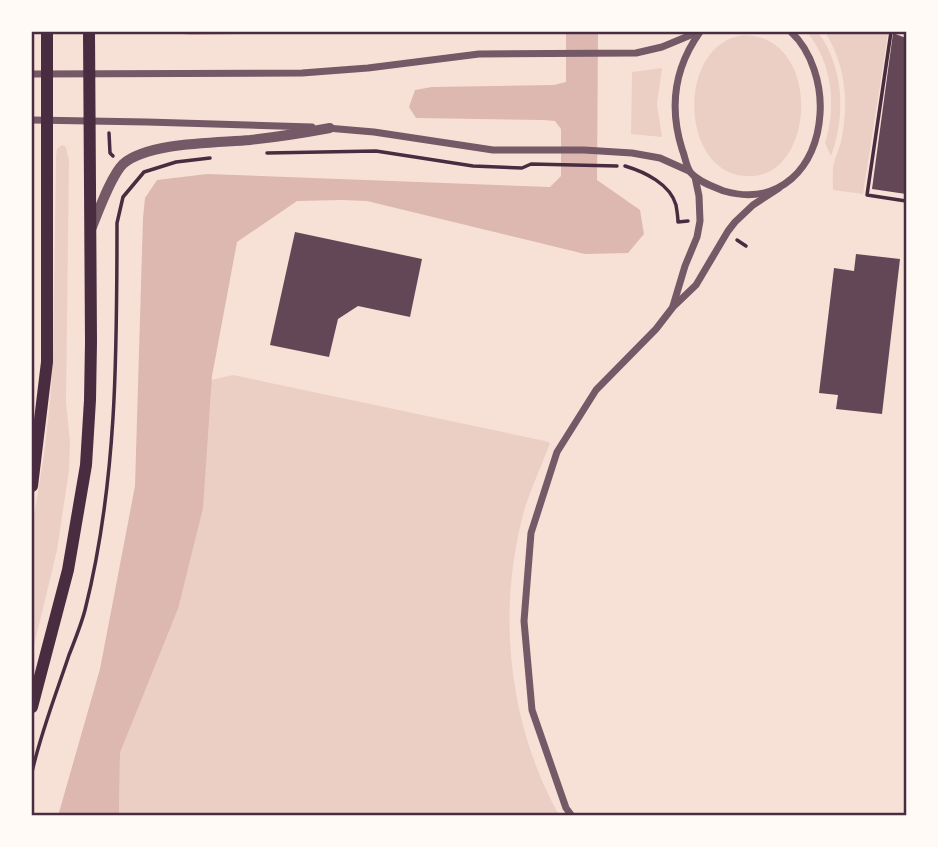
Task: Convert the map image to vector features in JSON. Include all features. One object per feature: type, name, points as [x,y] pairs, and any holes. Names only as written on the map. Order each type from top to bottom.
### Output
[{"type":"main road","points":[[32,486],[47,362],[47,32]]},
{"type":"main road","points":[[32,708],[68,570],[86,465],[90,388],[89,32]]},
{"type":"street","points":[[32,74],[302,73],[479,54],[636,53],[662,47],[699,32]]},
{"type":"street","points":[[673,307],[700,221],[699,196],[677,128],[674,101],[682,67],[699,32]]},
{"type":"street","points":[[572,816],[566,808],[532,710],[524,621],[531,533],[557,452],[596,390],[696,285],[728,232],[742,215],[797,174],[809,158],[818,135],[820,111],[817,82],[808,52],[791,32]]},
{"type":"street","points":[[32,120],[330,128],[493,150],[632,153],[660,158],[712,186],[736,194],[750,195],[779,188]]},
{"type":"street","points":[[91,229],[108,189],[122,166],[135,156],[161,148],[287,136],[330,128]]},
{"type":"path","points":[[891,32],[867,195],[906,201]]},
{"type":"path","points":[[109,133],[110,153],[114,157]]},
{"type":"path","points":[[104,142],[110,142]]},
{"type":"path","points":[[258,154],[376,151],[473,166],[522,169],[531,164],[626,166],[667,188],[676,204],[678,222],[686,222]]},
{"type":"path","points":[[135,180],[144,172],[176,162],[211,158]]},
{"type":"path","points":[[736,239],[746,246]]},
{"type":"shaded area","points":[[162,32],[340,32],[191,35]]},
{"type":"shaded area","points":[[566,32],[598,32],[597,180],[640,210],[644,234],[628,253],[585,254],[367,201],[342,200],[297,201],[237,242],[212,376],[203,508],[178,609],[120,753],[119,815],[58,816],[100,669],[135,486],[145,198],[157,180],[207,174],[550,187],[561,176],[561,129],[555,121],[416,118],[409,107],[415,90],[432,87],[554,85],[566,82]]},
{"type":"shaded area","points":[[807,32],[818,32],[827,46],[837,76],[840,92],[839,124],[831,156],[825,143],[831,114],[830,85],[822,57]]},
{"type":"shaded area","points":[[825,32],[888,34],[863,194],[833,190],[833,166],[844,123],[845,96],[837,57]]},
{"type":"shaded area","points":[[743,35],[769,41],[787,56],[797,79],[801,104],[798,130],[789,152],[774,169],[753,176],[728,172],[711,157],[699,136],[694,111],[696,85],[705,62],[721,44]]},
{"type":"shaded area","points":[[662,68],[657,104],[662,137],[631,134],[632,72]]},
{"type":"shaded area","points":[[62,145],[66,147],[69,161],[66,402],[70,443],[69,470],[57,550],[32,654],[32,528],[50,402],[56,158],[57,149]]},
{"type":"shaded area","points":[[233,375],[550,443],[525,508],[516,546],[510,626],[518,705],[528,743],[559,815],[119,816],[120,753],[178,609],[211,380]]},
{"type":"building","points":[[893,33],[906,38],[906,194],[872,189]]},
{"type":"building","points":[[295,232],[422,259],[410,317],[358,306],[338,319],[329,357],[270,345]]},
{"type":"building","points":[[856,254],[900,259],[882,414],[836,409],[838,395],[819,393],[834,268],[854,271]]}]
